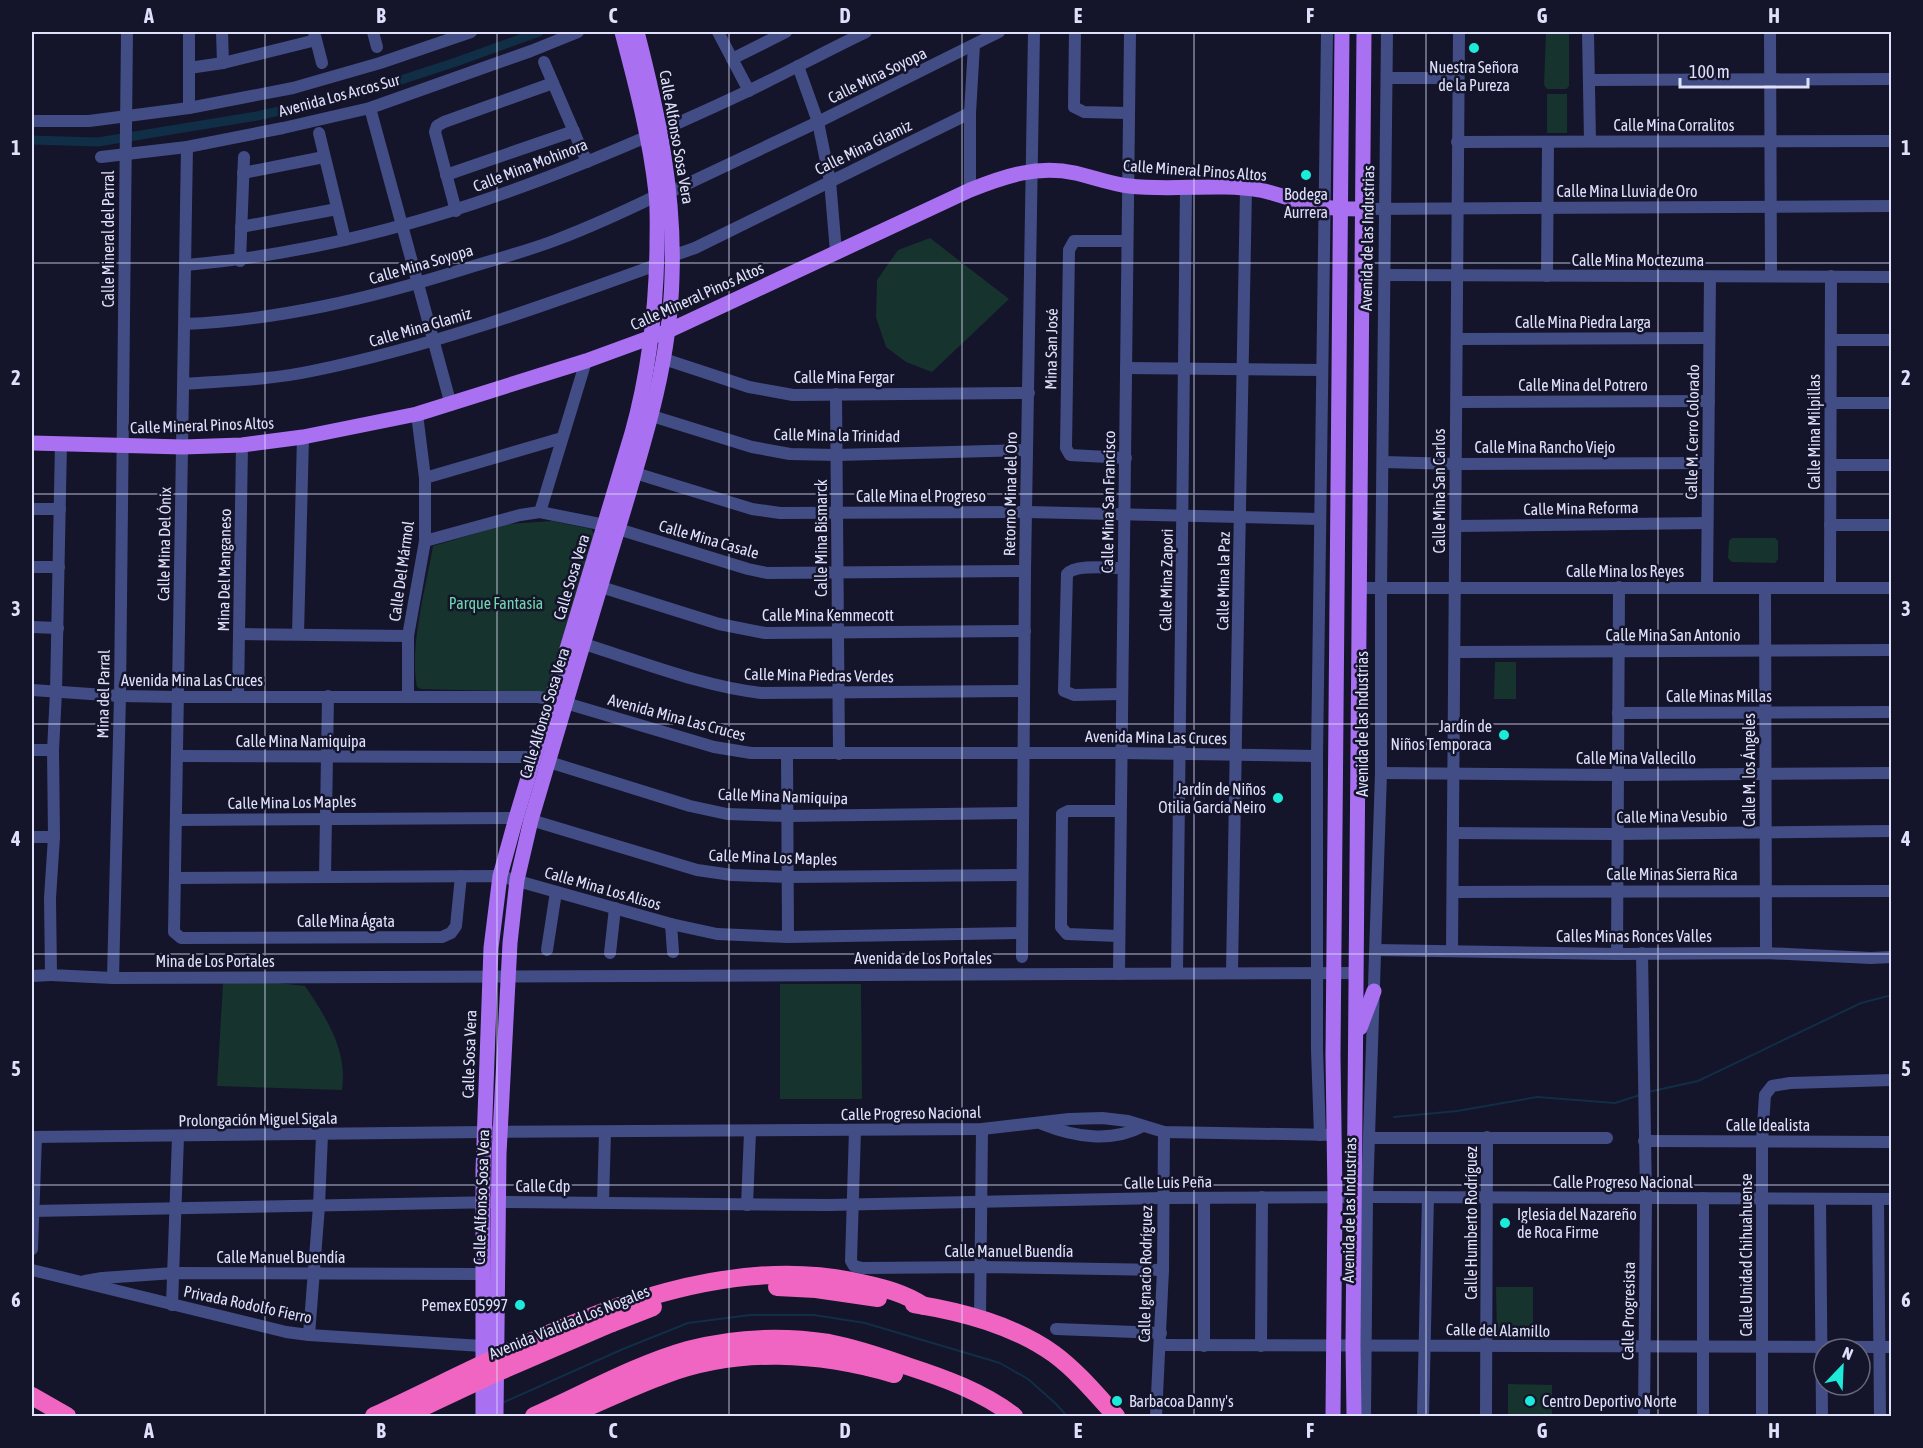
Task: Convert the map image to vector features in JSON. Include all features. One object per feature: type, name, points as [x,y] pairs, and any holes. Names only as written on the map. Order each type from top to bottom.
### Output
[{"type":"highway","points":[[374,1416],[486,1357],[654,1294],[713,1280],[814,1275],[894,1291],[924,1306]]},
{"type":"highway","name":"Avenida Vialidad Los Nogales","points":[[404,1416],[489,1376],[654,1306],[697,1295],[736,1289],[782,1287],[816,1289],[924,1306],[980,1319],[1030,1339],[1055,1355],[1116,1416]]},
{"type":"highway","points":[[534,1416],[640,1368],[688,1350],[727,1342],[773,1339],[830,1344],[881,1357],[951,1382],[984,1397],[1014,1416]]},
{"type":"highway","points":[[567,1416],[678,1371],[722,1360],[755,1356],[804,1356],[842,1360],[964,1394],[984,1397]]},
{"type":"highway","points":[[32,1396],[67,1416]]},
{"type":"main road","name":"Avenida de las Industrias","points":[[1333,1416],[1335,1197],[1328,1135],[1334,973],[1342,32]]},
{"type":"main road","name":"Avenida de las Industrias","points":[[1354,1416],[1359,1345],[1361,1197],[1356,1040],[1364,32]]},
{"type":"main road","name":"Calle Sosa Vera","points":[[484,1132],[491,948],[500,876],[523,819],[611,527],[643,395],[652,337],[663,194],[654,134],[624,33]]},
{"type":"main road","name":"Calle Mineral Pinos Altos","points":[[32,443],[183,447],[242,445],[303,437],[451,405],[586,361],[668,331],[970,190],[995,180],[1032,170],[1073,172],[1127,186],[1264,191],[1323,207],[1363,209]]},
{"type":"main road","name":"Calle Alfonso Sosa Vera","points":[[559,701],[584,644],[601,587],[611,527],[635,473],[652,416],[664,359],[668,331],[672,256],[663,194]]},
{"type":"main road","name":"Calle Alfonso Sosa Vera","points":[[489,1290],[481,1274],[500,1132],[512,915],[523,819]]},
{"type":"main road","points":[[1356,1040],[1374,992]]},
{"type":"main road","name":"Calle Alfonso Sosa Vera","points":[[483,1416],[489,1290],[490,1202],[484,1132]]},
{"type":"main road","name":"Calle Alfonso Sosa Vera","points":[[486,1357],[496,1416]]},
{"type":"street","name":"Calle Mineral del Parral","points":[[123,446],[127,32]]},
{"type":"street","points":[[189,32],[189,108]]},
{"type":"street","points":[[222,32],[223,63]]},
{"type":"street","points":[[373,32],[377,47]]},
{"type":"street","name":"Avenida Los Arcos Sur","points":[[32,121],[125,121],[293,88],[380,63],[471,32]]},
{"type":"street","name":"Avenida Los Arcos Sur","points":[[101,157],[125,150],[187,147],[370,108],[578,32]]},
{"type":"street","points":[[718,32],[749,91]]},
{"type":"street","points":[[732,59],[786,32]]},
{"type":"street","name":"Calle Mina Mohinora","points":[[186,265],[240,261],[292,252],[402,227],[456,211],[587,162],[654,134],[798,66],[840,37],[866,32]]},
{"type":"street","name":"Calle Mina Soyopa","points":[[185,324],[279,315],[336,304],[418,283],[555,241],[818,122],[999,32]]},
{"type":"street","name":"Retorno Mina del Oro","points":[[1022,957],[1025,571],[1034,32]]},
{"type":"street","points":[[1075,32],[1074,107],[1084,112],[1128,113]]},
{"type":"street","name":"Calle Mina San Francisco","points":[[1119,974],[1119,811],[1126,458],[1126,241],[1130,32]]},
{"type":"street","points":[[1327,32],[1317,756],[1317,973],[1328,1135]]},
{"type":"street","name":"Avenida de las Industrias","points":[[1361,1197],[1369,1138],[1377,951],[1381,772],[1387,32]]},
{"type":"street","name":"Calle Mina San Carlos","points":[[1452,950],[1457,339],[1456,142],[1459,32]]},
{"type":"street","points":[[1588,32],[1590,141]]},
{"type":"street","points":[[1770,32],[1771,276]]},
{"type":"street","points":[[189,68],[223,63],[315,36],[322,63]]},
{"type":"street","points":[[970,190],[970,113],[974,45]]},
{"type":"street","points":[[544,62],[587,162]]},
{"type":"street","points":[[798,66],[818,122],[830,181],[836,252]]},
{"type":"street","points":[[1387,78],[1458,78]]},
{"type":"street","points":[[1589,80],[1892,79]]},
{"type":"street","points":[[456,211],[435,132],[437,126],[553,83]]},
{"type":"street","points":[[370,108],[451,405]]},
{"type":"street","name":"Calle Mina Glamiz","points":[[672,256],[695,248],[970,113]]},
{"type":"street","points":[[446,175],[574,131]]},
{"type":"street","points":[[319,133],[345,240]]},
{"type":"street","name":"Calle Mina Corralitos","points":[[1456,142],[1892,141]]},
{"type":"street","points":[[1547,276],[1548,142]]},
{"type":"street","name":"Calle Mina Del Ónix","points":[[181,938],[173,929],[187,147]]},
{"type":"street","points":[[240,261],[244,157]]},
{"type":"street","points":[[243,173],[324,157]]},
{"type":"street","name":"Calle Mina Zapori","points":[[1178,973],[1186,188]]},
{"type":"street","name":"Calle Mina la Paz","points":[[1232,973],[1241,368],[1246,189]]},
{"type":"street","name":"Calle Mina Lluvia de Oro","points":[[1363,209],[1892,206]]},
{"type":"street","points":[[241,227],[337,209]]},
{"type":"street","name":"Mina San José","points":[[1126,241],[1074,241],[1068,250],[1066,448],[1070,455],[1126,458]]},
{"type":"street","name":"Calle Mina Glamiz","points":[[184,384],[247,380],[309,372],[386,354],[503,320],[656,265]]},
{"type":"street","name":"Calle Mina Moctezuma","points":[[1385,275],[1892,277]]},
{"type":"street","name":"Calle Mina Milpillas","points":[[1830,587],[1831,276]]},
{"type":"street","name":"Calle M. Cerro Colorado","points":[[1707,587],[1710,277]]},
{"type":"street","name":"Calle Mina Piedra Larga","points":[[1457,339],[1709,338]]},
{"type":"street","points":[[1831,340],[1892,340]]},
{"type":"street","name":"Calle Mina Fergar","points":[[664,359],[749,387],[793,395],[1029,393]]},
{"type":"street","points":[[540,512],[586,361]]},
{"type":"street","points":[[1126,368],[1322,370]]},
{"type":"street","name":"Calle Mina Bismarck","points":[[836,394],[839,754]]},
{"type":"street","name":"Calle Mina del Potrero","points":[[1456,402],[1709,401]]},
{"type":"street","points":[[1831,402],[1892,403]]},
{"type":"street","name":"Calle Del Mármol","points":[[408,697],[408,636],[425,541],[425,478],[417,414]]},
{"type":"street","name":"Calle Mina la Trinidad","points":[[652,416],[772,452],[837,455],[1027,450]]},
{"type":"street","points":[[298,634],[303,437]]},
{"type":"street","points":[[425,478],[562,438]]},
{"type":"street","points":[[51,975],[50,898],[54,837],[53,750],[57,692],[61,443]]},
{"type":"street","name":"Mina Del Manganeso","points":[[238,697],[242,445]]},
{"type":"street","name":"Mina del Parral","points":[[113,978],[123,446]]},
{"type":"street","name":"Calle Mina Rancho Viejo","points":[[1383,462],[1708,463]]},
{"type":"street","points":[[1831,465],[1892,465]]},
{"type":"street","name":"Calle Mina el Progreso","points":[[635,473],[765,512],[1027,512],[1320,519]]},
{"type":"street","points":[[32,509],[60,509]]},
{"type":"street","name":"Calle Mina Casale","points":[[425,541],[520,515],[540,512],[611,527],[748,569],[789,574],[1025,571]]},
{"type":"street","name":"Calle Mina Reforma","points":[[1456,526],[1707,524]]},
{"type":"street","points":[[1830,525],[1892,525]]},
{"type":"street","points":[[32,567],[59,567]]},
{"type":"street","points":[[1121,694],[1074,695],[1064,691],[1067,574],[1070,570],[1080,568],[1123,568]]},
{"type":"street","name":"Calle Mina Kemmecott","points":[[601,587],[742,630],[790,634],[1025,631]]},
{"type":"street","name":"Calle Mina los Reyes","points":[[1359,588],[1892,588]]},
{"type":"street","points":[[1617,954],[1619,588]]},
{"type":"street","name":"Calle M. los Ángeles","points":[[1765,588],[1766,953]]},
{"type":"street","points":[[32,627],[58,628]]},
{"type":"street","points":[[239,634],[408,636]]},
{"type":"street","name":"Calle Mina Piedras Verdes","points":[[584,644],[701,681],[741,691],[838,694],[1024,691]]},
{"type":"street","name":"Calle Mina San Antonio","points":[[1455,652],[1892,650]]},
{"type":"street","name":"Avenida Mina Las Cruces","points":[[32,690],[120,696],[328,696],[559,701],[714,747],[751,753],[1120,753],[1317,756]]},
{"type":"street","points":[[326,877],[328,696]]},
{"type":"street","name":"Calle Minas Millas","points":[[1618,713],[1892,712]]},
{"type":"street","points":[[32,750],[53,750]]},
{"type":"street","points":[[787,754],[788,937]]},
{"type":"street","name":"Calle Mina Namiquipa","points":[[177,756],[541,759],[690,806],[727,814],[788,816],[1023,813]]},
{"type":"street","name":"Calle Mina Vallecillo","points":[[1381,772],[1618,775],[1892,773]]},
{"type":"street","points":[[1118,936],[1066,934],[1061,927],[1062,814],[1068,810],[1119,811]]},
{"type":"street","name":"Calle Mina Los Maples","points":[[176,820],[523,819],[697,870],[732,875],[788,877],[1022,875]]},
{"type":"street","name":"Calle Mina Vesubio","points":[[1453,833],[1892,831]]},
{"type":"street","points":[[32,837],[54,837]]},
{"type":"street","name":"Calle Mina Ágata","points":[[181,938],[442,937],[451,933],[456,926],[461,876]]},
{"type":"street","name":"Calle Mina Los Alisos","points":[[175,878],[500,876],[671,924],[717,934],[788,937],[1022,933]]},
{"type":"street","name":"Calle Minas Sierra Rica","points":[[1453,892],[1892,891]]},
{"type":"street","points":[[547,950],[556,892]]},
{"type":"street","points":[[610,953],[615,908]]},
{"type":"street","points":[[671,924],[673,952]]},
{"type":"street","name":"Calles Minas Ronces Valles","points":[[1377,951],[1766,953],[1892,957]]},
{"type":"street","name":"Calle Progresista","points":[[1642,953],[1646,1198],[1644,1416]]},
{"type":"street","name":"Avenida de Los Portales","points":[[490,976],[1357,973]]},
{"type":"street","name":"Mina de Los Portales","points":[[32,976],[113,978],[490,976]]},
{"type":"street","name":"Calle Unidad Chihuahuense","points":[[1762,1416],[1762,1141],[1765,1095],[1772,1086],[1790,1083],[1892,1080]]},
{"type":"street","name":"Calle Progreso Nacional","points":[[484,1132],[982,1129],[1102,1118],[1115,1119],[1164,1132],[1328,1135]]},
{"type":"street","points":[[1041,1123],[1060,1131],[1085,1136],[1112,1136],[1134,1131],[1143,1126]]},
{"type":"street","points":[[980,1319],[982,1129]]},
{"type":"street","points":[[853,1204],[855,1130]]},
{"type":"street","name":"Prolongación Miguel Sigala","points":[[34,1137],[484,1132]]},
{"type":"street","points":[[603,1203],[605,1132]]},
{"type":"street","points":[[747,1205],[750,1132]]},
{"type":"street","name":"Calle Ignacio Rodríguez","points":[[1156,1416],[1163,1270],[1164,1132]]},
{"type":"street","points":[[309,1335],[322,1135]]},
{"type":"street","points":[[32,1249],[34,1137]]},
{"type":"street","points":[[172,1305],[178,1137]]},
{"type":"street","name":"Calle Humberto Rodríguez","points":[[1486,1416],[1487,1137]]},
{"type":"street","points":[[1369,1138],[1606,1138]]},
{"type":"street","name":"Calle Idealista","points":[[1644,1141],[1892,1143]]},
{"type":"street","points":[[1261,1346],[1262,1197]]},
{"type":"street","name":"Calle Progreso Nacional","points":[[1361,1197],[1892,1199]]},
{"type":"street","name":"Calle Luis Peña","points":[[982,1202],[1361,1197]]},
{"type":"street","points":[[1423,1416],[1428,1197]]},
{"type":"street","points":[[1204,1198],[1204,1346]]},
{"type":"street","points":[[1703,1198],[1703,1416]]},
{"type":"street","points":[[1820,1199],[1821,1337]]},
{"type":"street","points":[[1878,1199],[1886,1347],[1880,1416]]},
{"type":"street","name":"Calle Cdp","points":[[32,1211],[490,1202],[747,1205],[982,1202]]},
{"type":"street","name":"Calle Manuel Buendía","points":[[853,1204],[851,1261],[854,1266],[863,1268],[1163,1270]]},
{"type":"street","name":"Privada Rodolfo Fierro","points":[[32,1270],[286,1332],[486,1357]]},
{"type":"street","name":"Calle Manuel Buendía","points":[[81,1282],[102,1278],[174,1273],[481,1274]]},
{"type":"street","points":[[1056,1329],[1161,1339],[1204,1346],[1359,1345]]},
{"type":"street","name":"Avenida de las Industrias","points":[[1359,1345],[1365,1416]]},
{"type":"street","name":"Calle del Alamillo","points":[[1359,1345],[1812,1347]]},
{"type":"street","points":[[1822,1397],[1822,1416]]},
{"type":"green space","points":[[1546,32],[1569,33],[1569,86],[1566,89],[1547,89],[1544,85]]},
{"type":"green space","points":[[1547,94],[1567,94],[1567,133],[1547,133]]},
{"type":"green space","points":[[930,238],[1009,299],[932,372],[906,362],[886,347],[876,317],[877,280],[898,250]]},
{"type":"green space","name":"Parque Fantasia","points":[[552,521],[591,529],[594,534],[549,686],[545,692],[421,689],[417,687],[415,654],[417,636],[433,546],[508,524]]},
{"type":"green space","points":[[1732,538],[1775,538],[1778,541],[1778,559],[1775,563],[1732,562],[1728,558],[1729,541]]},
{"type":"green space","points":[[1495,662],[1516,662],[1516,699],[1494,699]]},
{"type":"green space","points":[[268,982],[305,986],[334,1035],[342,1062],[342,1090],[217,1086],[223,983]]},
{"type":"green space","points":[[780,984],[861,984],[862,1099],[780,1099]]},
{"type":"green space","points":[[1496,1287],[1533,1287],[1533,1336],[1497,1336]]},
{"type":"green space","name":"Centro Deportivo Norte","points":[[1508,1384],[1552,1385],[1552,1416],[1508,1416]]},
{"type":"waterway","points":[[32,140],[98,142],[257,116],[364,92],[539,32]]},
{"type":"waterway","points":[[1648,1092],[1698,1081],[1861,1003],[1892,995]]},
{"type":"waterway","points":[[1394,1117],[1457,1111],[1537,1097],[1615,1103],[1640,1095]]},
{"type":"waterway","points":[[502,1403],[688,1323],[750,1315],[814,1315],[865,1323],[1000,1363],[1028,1379],[1067,1416]]},
{"type":"place","name":"Nuestra Señora de la Pureza","points":[[1474,48]]},
{"type":"place","name":"Bodega Aurrera","points":[[1306,175]]},
{"type":"place","name":"Jardín de Niños Temporaca","points":[[1504,735]]},
{"type":"place","name":"Jardín de Niños Otilia García Neiro","points":[[1278,798]]},
{"type":"place","name":"Iglesia del Nazareño de Roca Firme","points":[[1505,1223]]},
{"type":"place","name":"Pemex E05997","points":[[520,1305]]},
{"type":"place","name":"Barbacoa Danny's","points":[[1117,1401]]},
{"type":"place","name":"Centro Deportivo Norte","points":[[1530,1401]]}]
